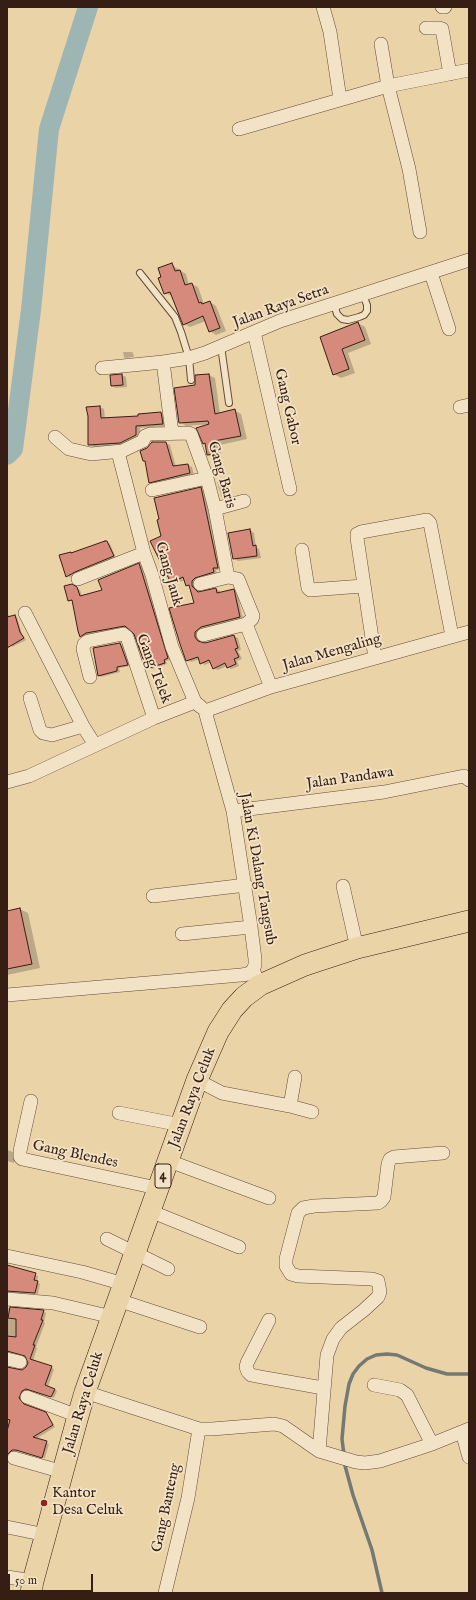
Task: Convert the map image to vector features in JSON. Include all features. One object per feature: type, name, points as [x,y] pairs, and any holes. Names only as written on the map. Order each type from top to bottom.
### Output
[{"type":"highway","name":"Jalan Raya Celuk","points":[[32,1587],[78,1416],[86,1392],[197,1080],[218,1032],[232,1010],[244,997],[257,978],[305,965],[357,948],[469,921]]},
{"type":"street","points":[[323,7],[330,32],[340,99]]},
{"type":"street","points":[[426,28],[442,29],[450,74]]},
{"type":"street","points":[[381,44],[388,86],[409,169],[420,232]]},
{"type":"street","points":[[239,129],[388,86],[469,70]]},
{"type":"street","name":"Jalan Raya Setra","points":[[102,368],[189,358],[280,321],[469,260]]},
{"type":"street","points":[[431,273],[449,329]]},
{"type":"street","name":"Gang Gabor","points":[[254,332],[290,489]]},
{"type":"street","points":[[163,362],[172,433]]},
{"type":"street","name":"Gang Baris","points":[[54,438],[69,449],[85,454],[118,452],[143,441],[145,436],[172,433],[188,433],[193,436],[207,478],[215,509],[228,577]]},
{"type":"street","name":"Gang Jauk","points":[[118,452],[144,553],[152,575],[172,647],[195,702]]},
{"type":"street","points":[[152,490],[207,478]]},
{"type":"street","points":[[215,509],[244,501]]},
{"type":"street","points":[[375,658],[363,586],[357,534],[375,529],[428,520],[430,523],[452,636]]},
{"type":"street","points":[[302,550],[308,588],[310,590],[363,586]]},
{"type":"street","points":[[78,579],[144,553]]},
{"type":"street","points":[[200,584],[228,577],[236,578],[239,581],[252,613],[252,619],[246,624],[203,635]]},
{"type":"street","points":[[25,613],[83,726],[95,745]]},
{"type":"street","points":[[246,624],[271,687]]},
{"type":"street","name":"Jalan Mengaling","points":[[205,711],[271,687],[469,632]]},
{"type":"street","name":"Gang Telek","points":[[90,677],[84,644],[88,641],[123,634],[127,637],[154,718]]},
{"type":"street","points":[[30,698],[40,730],[43,733],[52,735],[83,726]]},
{"type":"street","points":[[7,782],[30,776],[154,718],[195,702],[205,711]]},
{"type":"street","name":"Jalan Ki Dalang Tangsub","points":[[205,711],[233,811],[246,885],[257,978]]},
{"type":"street","name":"Jalan Pandawa","points":[[233,811],[384,792],[464,776],[469,780]]},
{"type":"street","points":[[153,896],[246,885]]},
{"type":"street","points":[[343,886],[357,948]]},
{"type":"street","points":[[182,934],[252,927]]},
{"type":"street","points":[[7,995],[248,974],[257,978]]},
{"type":"street","points":[[290,1106],[295,1077]]},
{"type":"street","points":[[197,1080],[222,1093],[290,1106],[312,1112]]},
{"type":"street","name":"Gang Blendes","points":[[31,1101],[20,1151],[20,1157],[22,1160],[158,1188]]},
{"type":"street","points":[[119,1113],[180,1126]]},
{"type":"street","points":[[323,1452],[323,1388],[327,1355],[333,1339],[341,1328],[378,1297],[380,1287],[378,1281],[372,1279],[298,1276],[291,1274],[286,1266],[286,1259],[298,1213],[302,1208],[314,1206],[381,1201],[384,1198],[388,1164],[390,1159],[394,1157],[443,1153]]},
{"type":"street","points":[[169,1161],[269,1198]]},
{"type":"street","points":[[150,1211],[239,1247]]},
{"type":"street","points":[[107,1239],[168,1269]]},
{"type":"street","points":[[7,1256],[82,1272],[118,1300],[200,1327]]},
{"type":"street","points":[[7,1299],[53,1303],[118,1300]]},
{"type":"street","points":[[269,1320],[247,1363],[246,1367],[248,1372],[251,1375],[323,1388]]},
{"type":"street","points":[[7,1359],[20,1362]]},
{"type":"street","points":[[374,1385],[400,1390],[407,1395],[432,1444]]},
{"type":"street","points":[[86,1392],[198,1429],[274,1424],[285,1427],[323,1452],[356,1462],[370,1463],[380,1461],[432,1444],[466,1430],[469,1457]]},
{"type":"street","points":[[27,1397],[78,1416]]},
{"type":"street","name":"Gang Banteng","points":[[164,1593],[188,1498],[198,1429]]},
{"type":"street","points":[[14,1458],[63,1472]]},
{"type":"street","points":[[7,1527],[46,1535]]},
{"type":"street","points":[[7,1577],[32,1587]]},
{"type":"lane","points":[[140,273],[175,317],[189,358],[191,380]]},
{"type":"lane","points":[[334,304],[337,314],[342,319],[348,320],[359,317],[364,315],[367,311],[367,305],[363,295]]},
{"type":"lane","points":[[221,346],[229,403]]},
{"type":"building","points":[[172,263],[175,271],[180,270],[185,285],[192,283],[199,303],[201,302],[202,304],[210,301],[220,328],[209,332],[203,316],[183,325],[170,292],[164,294],[158,278],[161,277],[158,268]]},
{"type":"building","points":[[358,322],[365,340],[342,349],[349,369],[333,375],[320,337]]},
{"type":"building","points":[[122,374],[123,385],[111,386],[110,375]]},
{"type":"building","points":[[209,374],[215,414],[235,409],[241,436],[214,441],[215,454],[207,455],[205,443],[203,444],[196,428],[209,424],[208,421],[179,423],[174,388],[195,385],[195,375]]},
{"type":"building","points":[[100,406],[101,418],[138,416],[138,414],[161,412],[163,424],[136,426],[136,435],[120,443],[88,445],[88,416],[86,407]]},
{"type":"building","points":[[152,442],[166,442],[173,466],[188,464],[190,473],[149,483],[145,461],[143,461],[140,451],[147,448]]},
{"type":"building","points":[[201,487],[218,568],[213,568],[214,572],[195,578],[192,581],[192,586],[198,592],[216,588],[217,593],[234,589],[240,617],[201,627],[195,632],[195,637],[198,641],[205,643],[234,635],[238,648],[235,649],[239,657],[234,659],[236,664],[227,668],[225,663],[213,669],[209,660],[200,664],[198,657],[186,661],[169,608],[194,603],[189,585],[186,586],[183,577],[171,583],[150,541],[161,536],[154,498]]},
{"type":"building","points":[[250,529],[253,546],[256,545],[257,556],[233,559],[228,533]]},
{"type":"building","points":[[107,541],[114,556],[66,577],[59,555],[71,553]]},
{"type":"building","points":[[139,563],[168,658],[164,660],[165,663],[149,668],[146,659],[143,659],[134,634],[125,626],[86,633],[80,637],[72,600],[68,601],[64,586],[72,584],[77,587],[80,596],[102,590],[98,580]]},
{"type":"building","points":[[15,615],[20,632],[24,638],[7,648],[7,617]]},
{"type":"building","points":[[120,643],[128,665],[117,667],[117,671],[98,676],[93,648]]},
{"type":"building","points":[[20,908],[32,964],[7,969],[7,911]]},
{"type":"building","points":[[7,1265],[36,1273],[34,1280],[38,1281],[35,1293],[7,1291]]},
{"type":"building","points":[[10,1307],[44,1310],[41,1320],[43,1320],[33,1345],[35,1345],[30,1359],[52,1366],[45,1385],[55,1389],[51,1397],[26,1389],[22,1391],[19,1398],[24,1404],[46,1412],[53,1425],[33,1437],[47,1441],[42,1458],[16,1450],[12,1450],[7,1455],[7,1431],[10,1420],[7,1419],[7,1367],[22,1370],[28,1363],[25,1356],[7,1351],[7,1336],[16,1337],[16,1319],[8,1318]]},
{"type":"waterway","points":[[7,455],[13,449],[31,310],[49,129],[88,7]]},
{"type":"waterway","points":[[344,1455],[342,1439],[349,1384],[353,1374],[367,1359],[376,1355],[397,1355],[426,1368],[447,1374],[469,1374]]},
{"type":"waterway","points":[[344,1462],[353,1495],[372,1550],[382,1593]]},
{"type":"place","name":"Kantor Desa Celuk","points":[[44,1503]]}]
